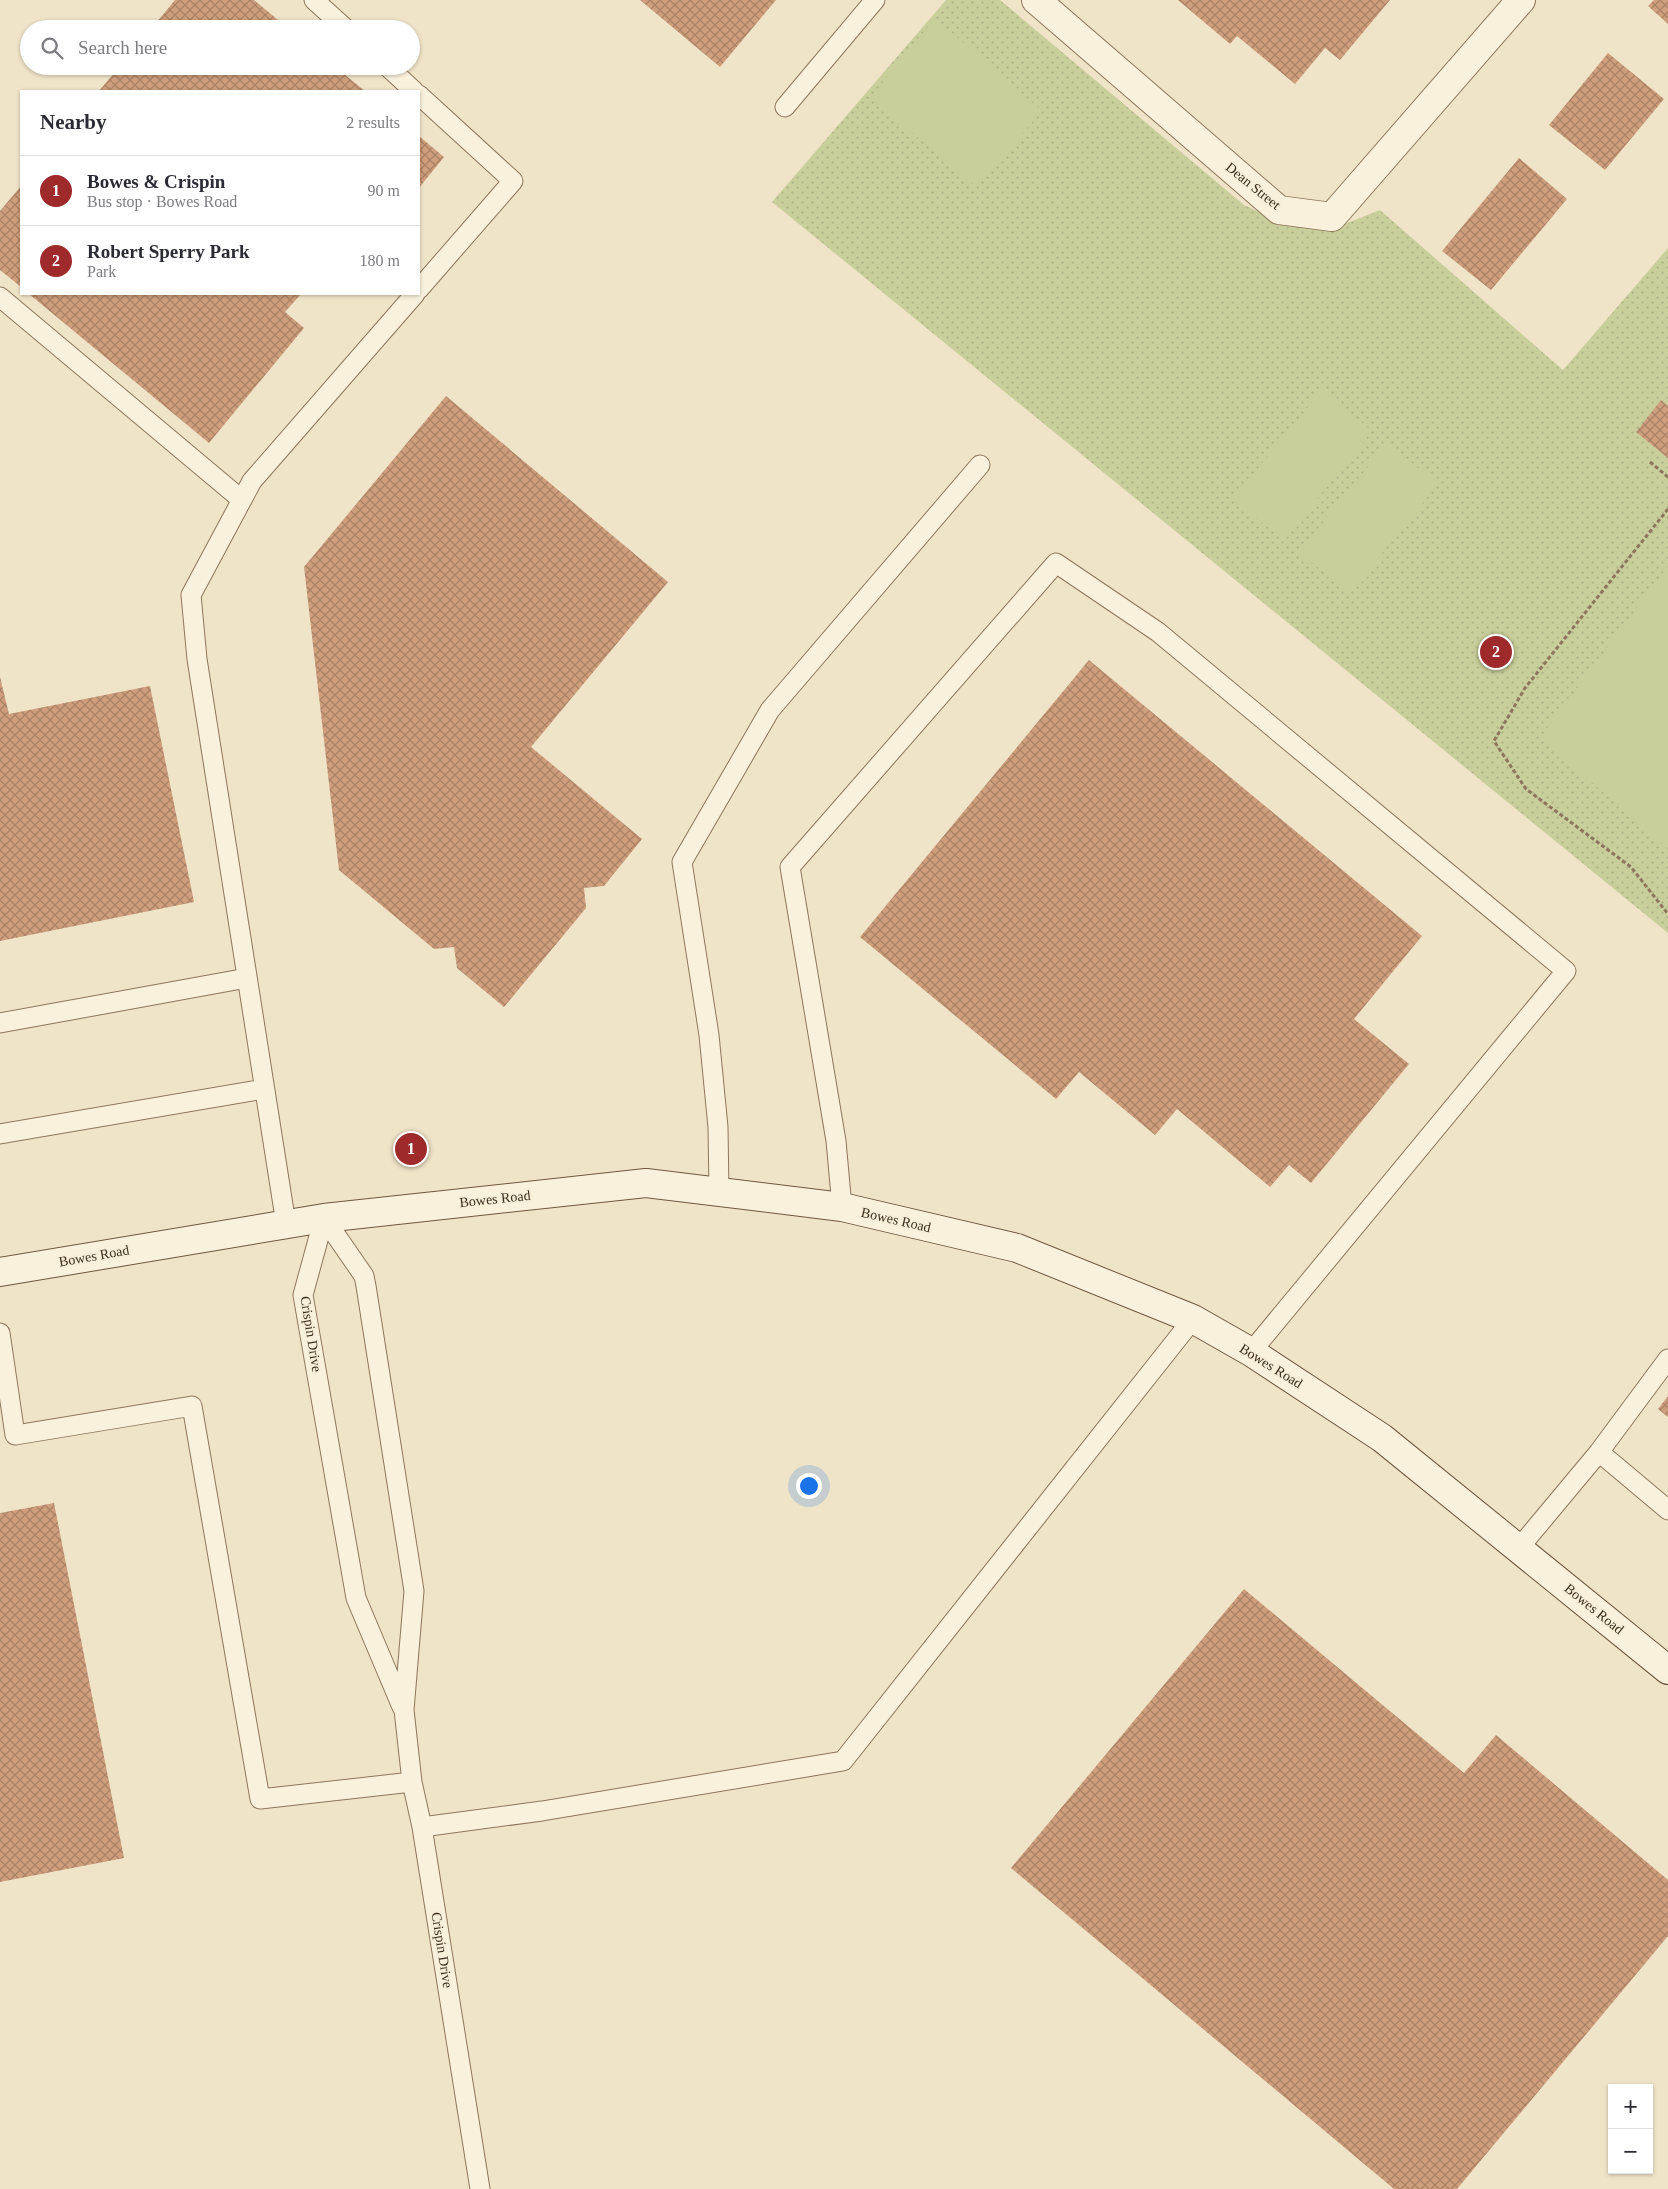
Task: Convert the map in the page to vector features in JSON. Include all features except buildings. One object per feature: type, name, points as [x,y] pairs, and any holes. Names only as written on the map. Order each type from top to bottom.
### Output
[{"type":"main road","name":"Dean Street","points":[[1036,0],[1279,210],[1332,217],[1521,0]]},
{"type":"main road","name":"Bowes Road","points":[[0,1272],[324,1218],[646,1184],[842,1207],[1017,1248],[1193,1319],[1251,1352],[1382,1438],[1668,1670]]},
{"type":"lane","points":[[314,0],[336,20]]},
{"type":"lane","points":[[785,107],[875,0]]},
{"type":"lane","points":[[397,75],[413,90]]},
{"type":"lane","points":[[420,96],[513,181],[420,288]]},
{"type":"lane","points":[[286,1224],[197,659],[191,595],[252,481],[414,295]]},
{"type":"lane","points":[[0,297],[242,500]]},
{"type":"lane","points":[[719,1192],[718,1127],[709,1035],[682,862],[770,710],[980,465]]},
{"type":"lane","points":[[842,1207],[836,1141],[790,867],[1056,563],[1158,632],[1566,971],[1251,1352]]},
{"type":"lane","points":[[0,1023],[247,978]]},
{"type":"lane","points":[[0,1134],[264,1089]]},
{"type":"lane","name":"Crispin Drive","points":[[324,1218],[303,1295],[356,1598],[404,1710]]},
{"type":"lane","name":"Crispin Drive","points":[[324,1218],[364,1276],[368,1296],[414,1591],[404,1710],[412,1782],[422,1827],[480,2189]]},
{"type":"lane","points":[[422,1827],[542,1811],[843,1761],[1193,1319]]},
{"type":"lane","points":[[0,1333],[7,1436],[192,1406],[260,1799],[412,1782]]},
{"type":"lane","points":[[1519,1548],[1598,1452],[1668,1359]]},
{"type":"lane","points":[[1598,1452],[1668,1510]]},
{"type":"path","points":[[1650,462],[1668,477]]},
{"type":"path","points":[[1668,509],[1525,688],[1494,740],[1526,789],[1631,867],[1668,914]]},
{"type":"green space","points":[[946,0],[1000,0],[1244,205],[1286,224],[1330,230],[1380,210],[1563,370],[1668,248],[1668,933],[772,202]]},
{"type":"green space","points":[[935,18],[1042,111],[977,187],[870,98]]},
{"type":"green space","points":[[1322,390],[1372,431],[1284,540],[1233,499]]},
{"type":"green space","points":[[1387,443],[1438,484],[1350,593],[1299,552]]},
{"type":"green space","points":[[1668,566],[1668,848],[1540,738]]},
{"type":"place","name":"Robert Sperry Park","points":[[1496,652]]},
{"type":"place","name":"Bowes & Crispin","points":[[411,1149]]}]
